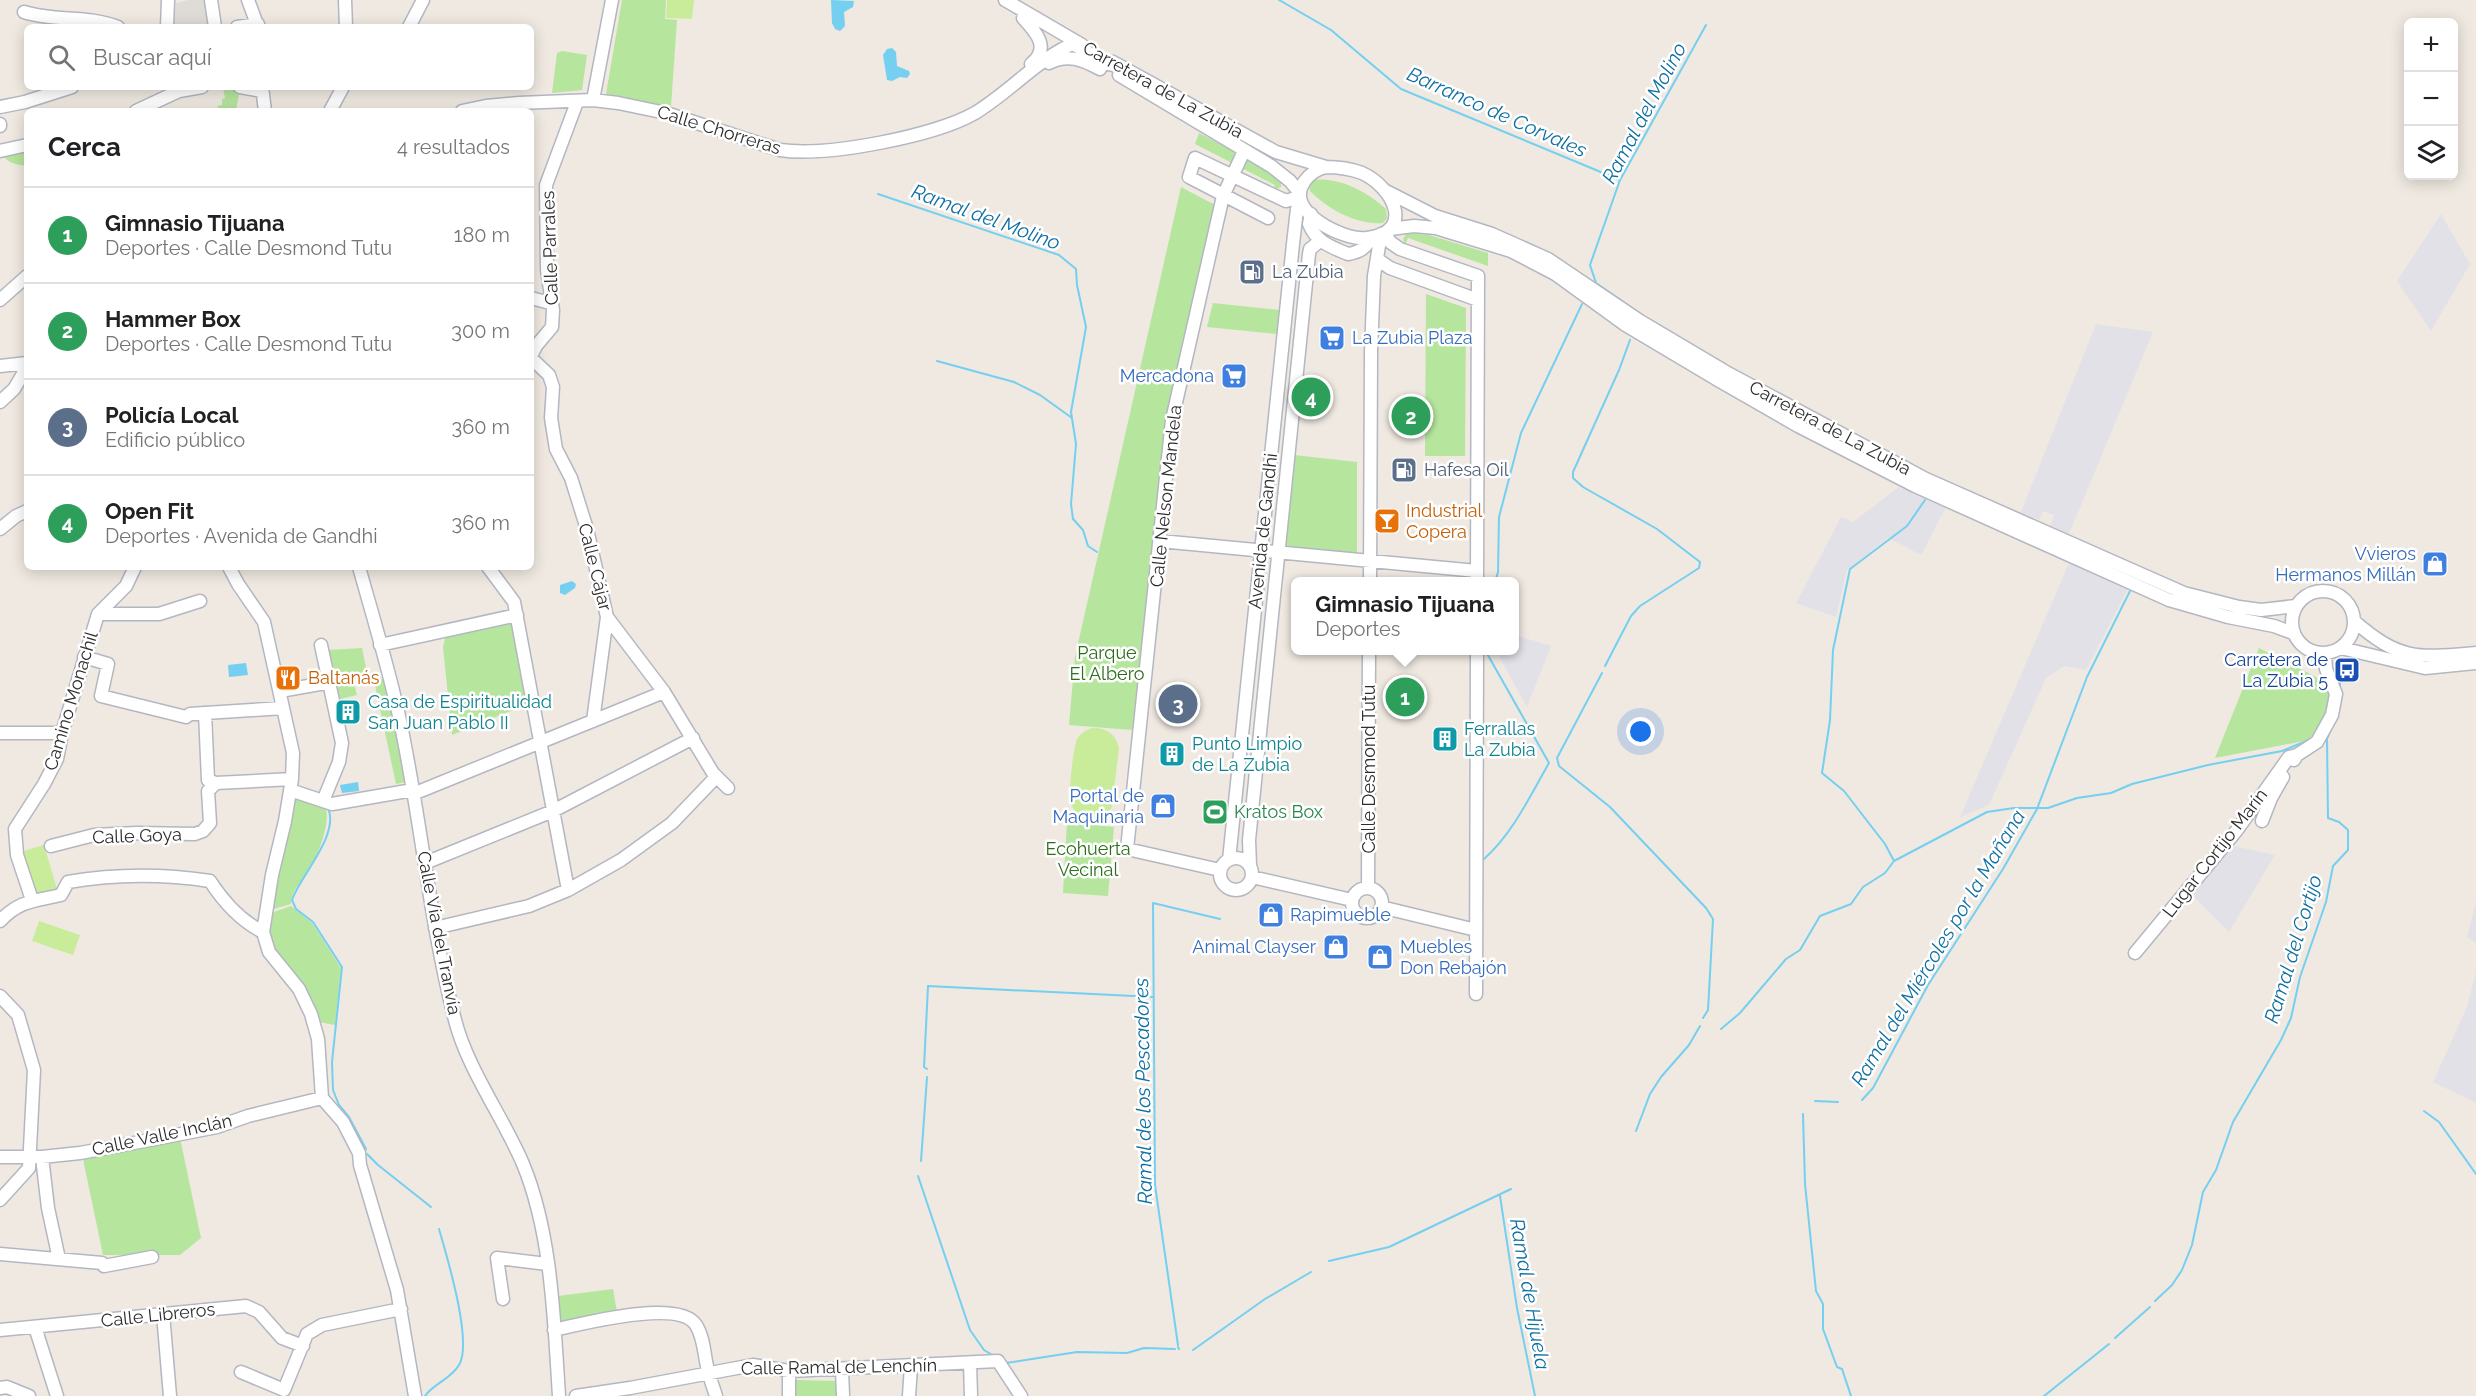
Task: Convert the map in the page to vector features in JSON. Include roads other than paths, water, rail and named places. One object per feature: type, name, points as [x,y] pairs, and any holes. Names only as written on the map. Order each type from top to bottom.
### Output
[{"type":"street","points":[[167,24],[168,0]]},
{"type":"street","points":[[211,0],[215,24]]},
{"type":"street","points":[[248,0],[257,24]]},
{"type":"street","points":[[345,0],[346,24]]},
{"type":"street","points":[[411,24],[423,0]]},
{"type":"street","points":[[593,100],[612,0]]},
{"type":"street","name":"Carretera de La Zubia","points":[[994,0],[1068,46],[1073,44],[1118,70],[1276,152],[1326,167]]},
{"type":"street","name":"Carretera de La Zubia","points":[[1005,0],[1282,174],[1300,197]]},
{"type":"street","points":[[24,12],[36,16],[101,20],[111,24]]},
{"type":"street","points":[[1023,18],[1040,38],[1042,46],[1040,54],[1024,75]]},
{"type":"street","points":[[1024,75],[1068,46]]},
{"type":"street","points":[[1024,75],[1036,73],[1052,62],[1063,58],[1084,60],[1118,70]]},
{"type":"street","name":"Calle Chorreras","points":[[476,108],[519,107],[593,100],[618,103],[666,113],[780,150],[798,153],[820,152],[872,144],[941,128],[960,121],[976,112],[1024,75]]},
{"type":"street","points":[[0,107],[63,90]]},
{"type":"street","points":[[143,108],[178,90]]},
{"type":"street","points":[[262,90],[265,108]]},
{"type":"street","points":[[332,108],[341,90]]},
{"type":"street","points":[[166,98],[169,108]]},
{"type":"street","name":"Calle Parrales","points":[[534,350],[552,327],[553,310],[550,303],[547,270],[546,185],[576,102]]},
{"type":"street","points":[[0,151],[24,146]]},
{"type":"street","name":"Calle Nelson Mandela","points":[[1220,870],[1127,849],[1172,420],[1223,196],[1244,151]]},
{"type":"street","points":[[1268,218],[1189,177],[1195,158],[1286,201],[1300,197]]},
{"type":"street","points":[[1300,197],[1310,174],[1326,167],[1351,170],[1364,174],[1386,191],[1392,199],[1395,211],[1394,224],[1361,250],[1348,254],[1320,241],[1309,224],[1311,214]]},
{"type":"street","name":"Carretera de La Zubia","points":[[1386,191],[1434,216],[1492,234],[1548,259],[1640,321],[1726,372],[1926,479],[2184,593],[2239,608],[2261,610],[2296,606]]},
{"type":"street","points":[[1300,197],[1311,214],[1335,231],[1360,239],[1382,233]]},
{"type":"street","name":"Avenida de Gandhi","points":[[1229,860],[1293,244],[1300,197]]},
{"type":"street","name":"Carretera de La Zubia","points":[[1382,233],[1414,226],[1436,228],[1497,246],[1534,262],[1644,336],[1798,426],[1914,486],[2169,600],[2228,617],[2267,624],[2293,633]]},
{"type":"street","points":[[1370,577],[1374,276],[1382,233]]},
{"type":"street","points":[[1160,541],[1370,561],[1477,576],[1478,276],[1400,249],[1382,233]]},
{"type":"street","name":"Avenida de Gandhi","points":[[1251,872],[1249,840],[1309,254],[1310,249],[1320,241]]},
{"type":"street","points":[[1377,260],[1390,268],[1478,300]]},
{"type":"street","points":[[0,300],[24,279]]},
{"type":"street","points":[[534,299],[550,303]]},
{"type":"street","name":"Calle Cájar","points":[[534,360],[549,375],[553,387],[551,418],[556,449],[571,478],[587,529],[607,617],[664,692],[715,775],[728,788]]},
{"type":"street","points":[[0,366],[24,365]]},
{"type":"street","points":[[0,402],[14,389],[24,371]]},
{"type":"street","points":[[0,529],[24,512]]},
{"type":"street","name":"Camino Monachil","points":[[32,900],[17,855],[15,829],[57,759],[62,733],[98,614],[126,586],[134,570]]},
{"type":"street","points":[[231,570],[264,622],[293,753],[291,785],[272,875],[263,932],[269,952],[299,989],[312,1014],[318,1040],[322,1098],[343,1122],[359,1153],[360,1165],[398,1290],[415,1396]]},
{"type":"street","name":"Calle Vía del Tranvía","points":[[360,570],[399,716],[435,925],[455,1023],[523,1164],[540,1217],[547,1264],[559,1396]]},
{"type":"street","points":[[490,570],[514,602],[568,887]]},
{"type":"street","points":[[2476,653],[2430,657],[2402,652],[2379,642],[2354,621],[2347,603],[2331,592],[2311,593],[2296,606],[2292,618],[2293,633],[2307,649],[2325,653],[2342,648],[2425,668],[2476,663]]},
{"type":"street","points":[[98,614],[159,614],[200,601]]},
{"type":"street","points":[[380,645],[517,615]]},
{"type":"street","points":[[593,720],[607,617]]},
{"type":"street","points":[[2342,648],[2352,633],[2354,621]]},
{"type":"street","points":[[321,645],[331,682],[342,743],[336,772],[323,801]]},
{"type":"street","name":"Lugar Cortijo Marín","points":[[2135,953],[2237,830],[2289,758],[2317,742],[2332,715],[2336,694],[2326,669],[2325,653]]},
{"type":"street","name":"Calle Desmond Tutu","points":[[1368,888],[1369,655]]},
{"type":"street","points":[[1476,994],[1477,655]]},
{"type":"street","points":[[84,657],[108,664],[101,696],[186,717],[189,714],[283,708]]},
{"type":"street","points":[[280,691],[331,682]]},
{"type":"street","points":[[204,713],[208,780],[216,783],[291,785],[323,801],[338,803],[413,792],[664,692]]},
{"type":"street","points":[[0,733],[62,733]]},
{"type":"street","points":[[425,863],[553,811],[693,738]]},
{"type":"street","name":"Lugar Cortijo Marín","points":[[2262,820],[2271,798],[2296,755]]},
{"type":"street","points":[[435,925],[527,901],[568,887],[620,855],[670,818],[715,775]]},
{"type":"street","name":"Calle Goya","points":[[51,846],[94,836],[137,833],[195,834],[203,831],[210,823],[208,791],[216,783]]},
{"type":"street","points":[[1251,872],[1247,886],[1233,890],[1221,880],[1220,870],[1229,860],[1239,858],[1251,872],[1352,900]]},
{"type":"street","points":[[0,921],[7,914],[32,900],[61,895],[68,882],[99,876],[177,876],[210,881],[218,893],[248,924],[263,932]]},
{"type":"street","points":[[1368,888],[1377,892],[1381,907],[1374,916],[1363,917],[1354,911],[1352,900],[1358,891],[1368,888]]},
{"type":"street","points":[[1381,907],[1476,930]]},
{"type":"street","points":[[0,996],[18,1015],[34,1070],[36,1157],[59,1259]]},
{"type":"street","name":"Calle Valle Inclán","points":[[0,1157],[80,1153],[217,1127],[248,1116],[322,1098]]},
{"type":"street","points":[[0,1200],[36,1157]]},
{"type":"street","points":[[0,1254],[102,1263],[104,1266],[152,1257]]},
{"type":"street","points":[[503,1299],[497,1258],[547,1264]]},
{"type":"street","name":"Calle Libreros","points":[[0,1330],[246,1306],[259,1312],[282,1338],[303,1346]]},
{"type":"street","points":[[241,1371],[282,1393],[307,1334],[322,1325],[400,1309]]},
{"type":"street","points":[[554,1330],[650,1312],[668,1313],[693,1320],[698,1327],[708,1374],[716,1396]]},
{"type":"street","points":[[163,1314],[170,1396]]},
{"type":"street","points":[[35,1327],[57,1396]]},
{"type":"street","name":"Calle Ramal de Lenchín","points":[[576,1396],[610,1394],[753,1365],[789,1371],[998,1361],[1021,1396]]},
{"type":"street","points":[[969,1363],[971,1396]]},
{"type":"street","points":[[909,1396],[911,1366]]},
{"type":"street","points":[[842,1369],[843,1396]]},
{"type":"street","points":[[789,1371],[789,1396]]},
{"type":"street","points":[[0,1388],[7,1387],[29,1396]]},
{"type":"water","points":[[831,0],[854,1],[853,7],[844,12],[845,26],[840,31],[835,29],[832,23]]},
{"type":"water","points":[[892,48],[896,52],[897,66],[909,71],[907,78],[887,80],[883,55],[887,49]]},
{"type":"water","points":[[572,581],[576,584],[575,588],[565,595],[560,593],[560,585]]},
{"type":"water","points":[[246,663],[248,675],[229,677],[228,665]]},
{"type":"water","points":[[358,782],[359,791],[342,793],[340,785]]},
{"type":"waterway","name":"Barranco de Corvales","points":[[1279,0],[1331,30],[1401,89],[1620,180]]},
{"type":"waterway","name":"Ramal del Molino","points":[[1596,283],[1590,265],[1620,180],[1706,25]]},
{"type":"waterway","name":"Ramal del Molino","points":[[878,194],[1059,255],[1076,269],[1086,327],[1071,412],[1076,444],[1071,504],[1073,519],[1083,530],[1088,546],[1097,552]]},
{"type":"waterway","points":[[1596,283],[1638,312]]},
{"type":"waterway","points":[[1496,577],[1499,517],[1521,433],[1582,304]]},
{"type":"waterway","points":[[1605,666],[1631,616],[1640,606],[1699,568],[1700,562],[1657,529],[1583,487],[1573,478],[1573,472],[1630,340]]},
{"type":"waterway","points":[[1717,360],[1725,364]]},
{"type":"waterway","points":[[937,361],[1014,382],[1040,395],[1072,418]]},
{"type":"waterway","points":[[1894,861],[1885,844],[1844,791],[1822,773],[1830,720],[1833,650],[1850,569],[1907,526],[1925,500]]},
{"type":"waterway","name":"Ramal del Miércoles por la Mañana","points":[[1862,1100],[1873,1088],[1928,985],[2003,869],[2037,809],[2087,677],[2130,591]]},
{"type":"waterway","points":[[1484,859],[1504,838],[1549,763],[1488,655]]},
{"type":"waterway","name":"Ramal del Cortijo","points":[[2340,688],[2340,682],[2350,668]]},
{"type":"waterway","points":[[1602,673],[1557,758],[1559,766],[1610,807],[1706,908],[1713,919],[1708,1010],[1703,1018]]},
{"type":"waterway","name":"Ramal del Cortijo","points":[[2155,1301],[2172,1285],[2182,1270],[2192,1245],[2203,1192],[2216,1170],[2233,1122],[2281,1040],[2291,1018],[2300,977],[2326,902],[2333,866],[2348,850],[2348,830],[2339,822],[2328,818],[2327,739],[2331,729]]},
{"type":"waterway","name":"Ramal del Miércoles por la Mañana","points":[[1721,1029],[1740,1013],[1786,959],[1800,950],[1820,916],[1851,904],[1863,887],[1885,873],[1894,861],[1987,812],[2014,808],[2048,808],[2077,798],[2111,793],[2132,784],[2208,765],[2282,751],[2309,740]]},
{"type":"waterway","points":[[328,808],[329,830],[324,843],[292,900],[296,909],[313,922],[342,967],[332,1062],[333,1090],[339,1105],[349,1117],[366,1149]]},
{"type":"waterway","name":"Ramal de los Pescadores","points":[[1178,1345],[1155,1185],[1153,903],[1220,919]]},
{"type":"waterway","points":[[927,1069],[924,1067],[928,986],[1154,997]]},
{"type":"waterway","points":[[1636,1131],[1650,1094],[1661,1077],[1689,1045],[1700,1026]]},
{"type":"waterway","points":[[921,1161],[927,1077]]},
{"type":"waterway","name":"Ramal del Miércoles por la Mañana","points":[[1815,1101],[1838,1102]]},
{"type":"waterway","points":[[2424,1111],[2439,1122],[2476,1174]]},
{"type":"waterway","points":[[1803,1114],[1805,1184],[1816,1291],[1823,1304],[1823,1329],[1837,1367],[1842,1369],[1851,1396]]},
{"type":"waterway","points":[[367,1154],[431,1207]]},
{"type":"waterway","points":[[918,1176],[970,1330],[984,1350],[994,1356]]},
{"type":"waterway","points":[[1329,1261],[1389,1247],[1511,1189]]},
{"type":"waterway","name":"Ramal de Hijuela","points":[[1500,1196],[1517,1308],[1535,1396]]},
{"type":"waterway","points":[[425,1396],[456,1370],[462,1354],[461,1319],[439,1229]]},
{"type":"waterway","points":[[1193,1350],[1265,1299],[1311,1272]]},
{"type":"waterway","points":[[2115,1338],[2150,1307]]},
{"type":"waterway","points":[[2044,1396],[2109,1344]]},
{"type":"waterway","points":[[1006,1363],[1077,1352],[1127,1353],[1144,1348],[1175,1349]]},
{"type":"place","name":"La Zubia","points":[[1252,272]]},
{"type":"place","name":"La Zubia Plaza","points":[[1332,338]]},
{"type":"place","name":"Mercadona","points":[[1234,376]]},
{"type":"place","name":"Open Fit","points":[[1311,397]]},
{"type":"place","name":"Hammer Box","points":[[1411,416]]},
{"type":"place","name":"Hafesa Oil","points":[[1404,470]]},
{"type":"place","name":"Industrial Copera","points":[[1387,521]]},
{"type":"place","name":"Vvieros Hermanos Millán","points":[[2435,564]]},
{"type":"place","name":"Carretera de La Zubia 5","points":[[2347,670]]},
{"type":"place","name":"Baltanás","points":[[288,678]]},
{"type":"place","name":"Gimnasio Tijuana","points":[[1405,697]]},
{"type":"place","name":"Policía Local","points":[[1178,704]]},
{"type":"place","name":"Casa de Espiritualidad San Juan Pablo II","points":[[348,712]]},
{"type":"place","name":"Ferrallas La Zubia","points":[[1445,739]]},
{"type":"place","name":"Punto Limpio de La Zubia","points":[[1172,754]]},
{"type":"place","name":"Portal de Maquinaria","points":[[1163,806]]},
{"type":"place","name":"Kratos Box","points":[[1215,812]]},
{"type":"place","name":"Rapimueble","points":[[1271,915]]},
{"type":"place","name":"Animal Clayser","points":[[1336,947]]},
{"type":"place","name":"Muebles Don Rebajón","points":[[1380,957]]},
{"type":"park label","name":"Parque El Albero","points":[[1107,663]]},
{"type":"park label","name":"Ecohuerta Vecinal","points":[[1088,859]]}]
